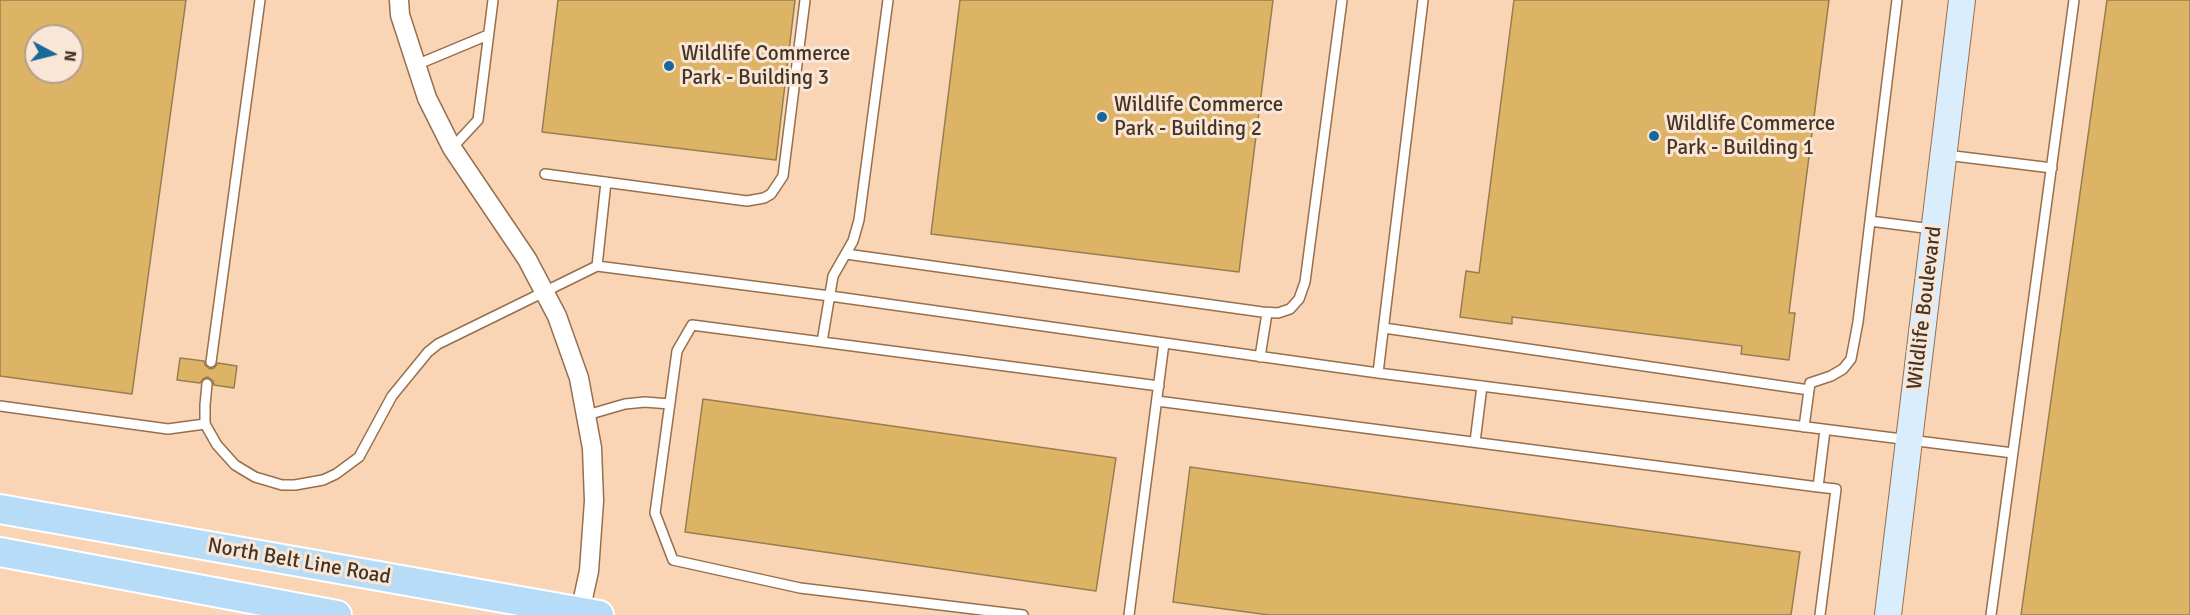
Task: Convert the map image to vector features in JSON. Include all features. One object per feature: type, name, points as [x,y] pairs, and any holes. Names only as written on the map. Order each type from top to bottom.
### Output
[{"type":"main road","name":"North Belt Line Road","points":[[0,509],[586,614]]},
{"type":"main road","points":[[0,552],[337,615]]},
{"type":"street","points":[[399,0],[400,15],[427,98],[452,148],[527,259],[557,316],[579,378],[592,448],[594,501],[586,614]]},
{"type":"street","name":"Wildlife Boulevard","points":[[1888,615],[1962,0]]},
{"type":"lane","points":[[211,362],[260,0]]},
{"type":"lane","points":[[452,148],[478,120],[493,0]]},
{"type":"lane","points":[[545,174],[747,201],[764,198],[771,194],[783,176],[805,0]]},
{"type":"lane","points":[[822,342],[833,276],[853,241],[859,220],[888,0]]},
{"type":"lane","points":[[846,254],[1267,313],[1278,313],[1290,309],[1299,299],[1305,282],[1342,0]]},
{"type":"lane","points":[[1378,373],[1423,0]]},
{"type":"lane","points":[[1804,427],[1810,383],[1843,369],[1851,358],[1858,322],[1897,0]]},
{"type":"lane","points":[[1991,615],[2074,0]]},
{"type":"lane","points":[[416,65],[488,35]]},
{"type":"lane","points":[[1943,155],[2052,168]]},
{"type":"lane","points":[[597,266],[606,183]]},
{"type":"lane","points":[[1870,221],[1935,229]]},
{"type":"lane","points":[[207,384],[206,424],[224,454],[235,465],[255,477],[282,485],[323,480],[336,474],[359,457],[392,396],[428,352],[452,336],[597,266],[830,296],[1378,373],[2013,453]]},
{"type":"lane","points":[[1260,357],[1267,313]]},
{"type":"lane","points":[[1023,615],[800,588],[673,560],[655,513],[677,351],[692,325],[1159,386]]},
{"type":"lane","points":[[1383,328],[1809,390]]},
{"type":"lane","points":[[1129,615],[1164,343]]},
{"type":"lane","points":[[1475,442],[1482,386]]},
{"type":"lane","points":[[1157,401],[1836,489],[1820,615]]},
{"type":"lane","points":[[587,415],[625,404],[645,402],[670,404]]},
{"type":"lane","points":[[0,406],[168,429],[206,424]]},
{"type":"lane","points":[[1818,487],[1825,430]]},
{"type":"building","points":[[0,0],[186,0],[132,394],[0,376]]},
{"type":"building","name":"Wildlife Commerce Park - Building 3","points":[[558,0],[795,0],[776,160],[542,132]]},
{"type":"building","name":"Wildlife Commerce Park - Building 2","points":[[960,0],[1273,0],[1239,272],[931,234]]},
{"type":"building","name":"Wildlife Commerce Park - Building 1","points":[[1514,0],[1829,0],[1789,313],[1795,313],[1789,360],[1741,354],[1742,346],[1512,317],[1512,324],[1460,317],[1466,271],[1479,273]]},
{"type":"building","points":[[2107,0],[2190,0],[2190,615],[2021,615]]},
{"type":"building","points":[[180,358],[204,361],[210,369],[218,363],[237,366],[234,388],[214,385],[208,377],[200,383],[177,380]]},
{"type":"building","points":[[703,399],[1116,458],[1096,591],[685,532]]},
{"type":"building","points":[[1190,467],[1800,552],[1791,615],[1269,615],[1173,602]]},
{"type":"place","name":"Wildlife Commerce Park - Building 3","points":[[669,66]]},
{"type":"place","name":"Wildlife Commerce Park - Building 2","points":[[1102,117]]},
{"type":"place","name":"Wildlife Commerce Park - Building 1","points":[[1654,136]]}]
